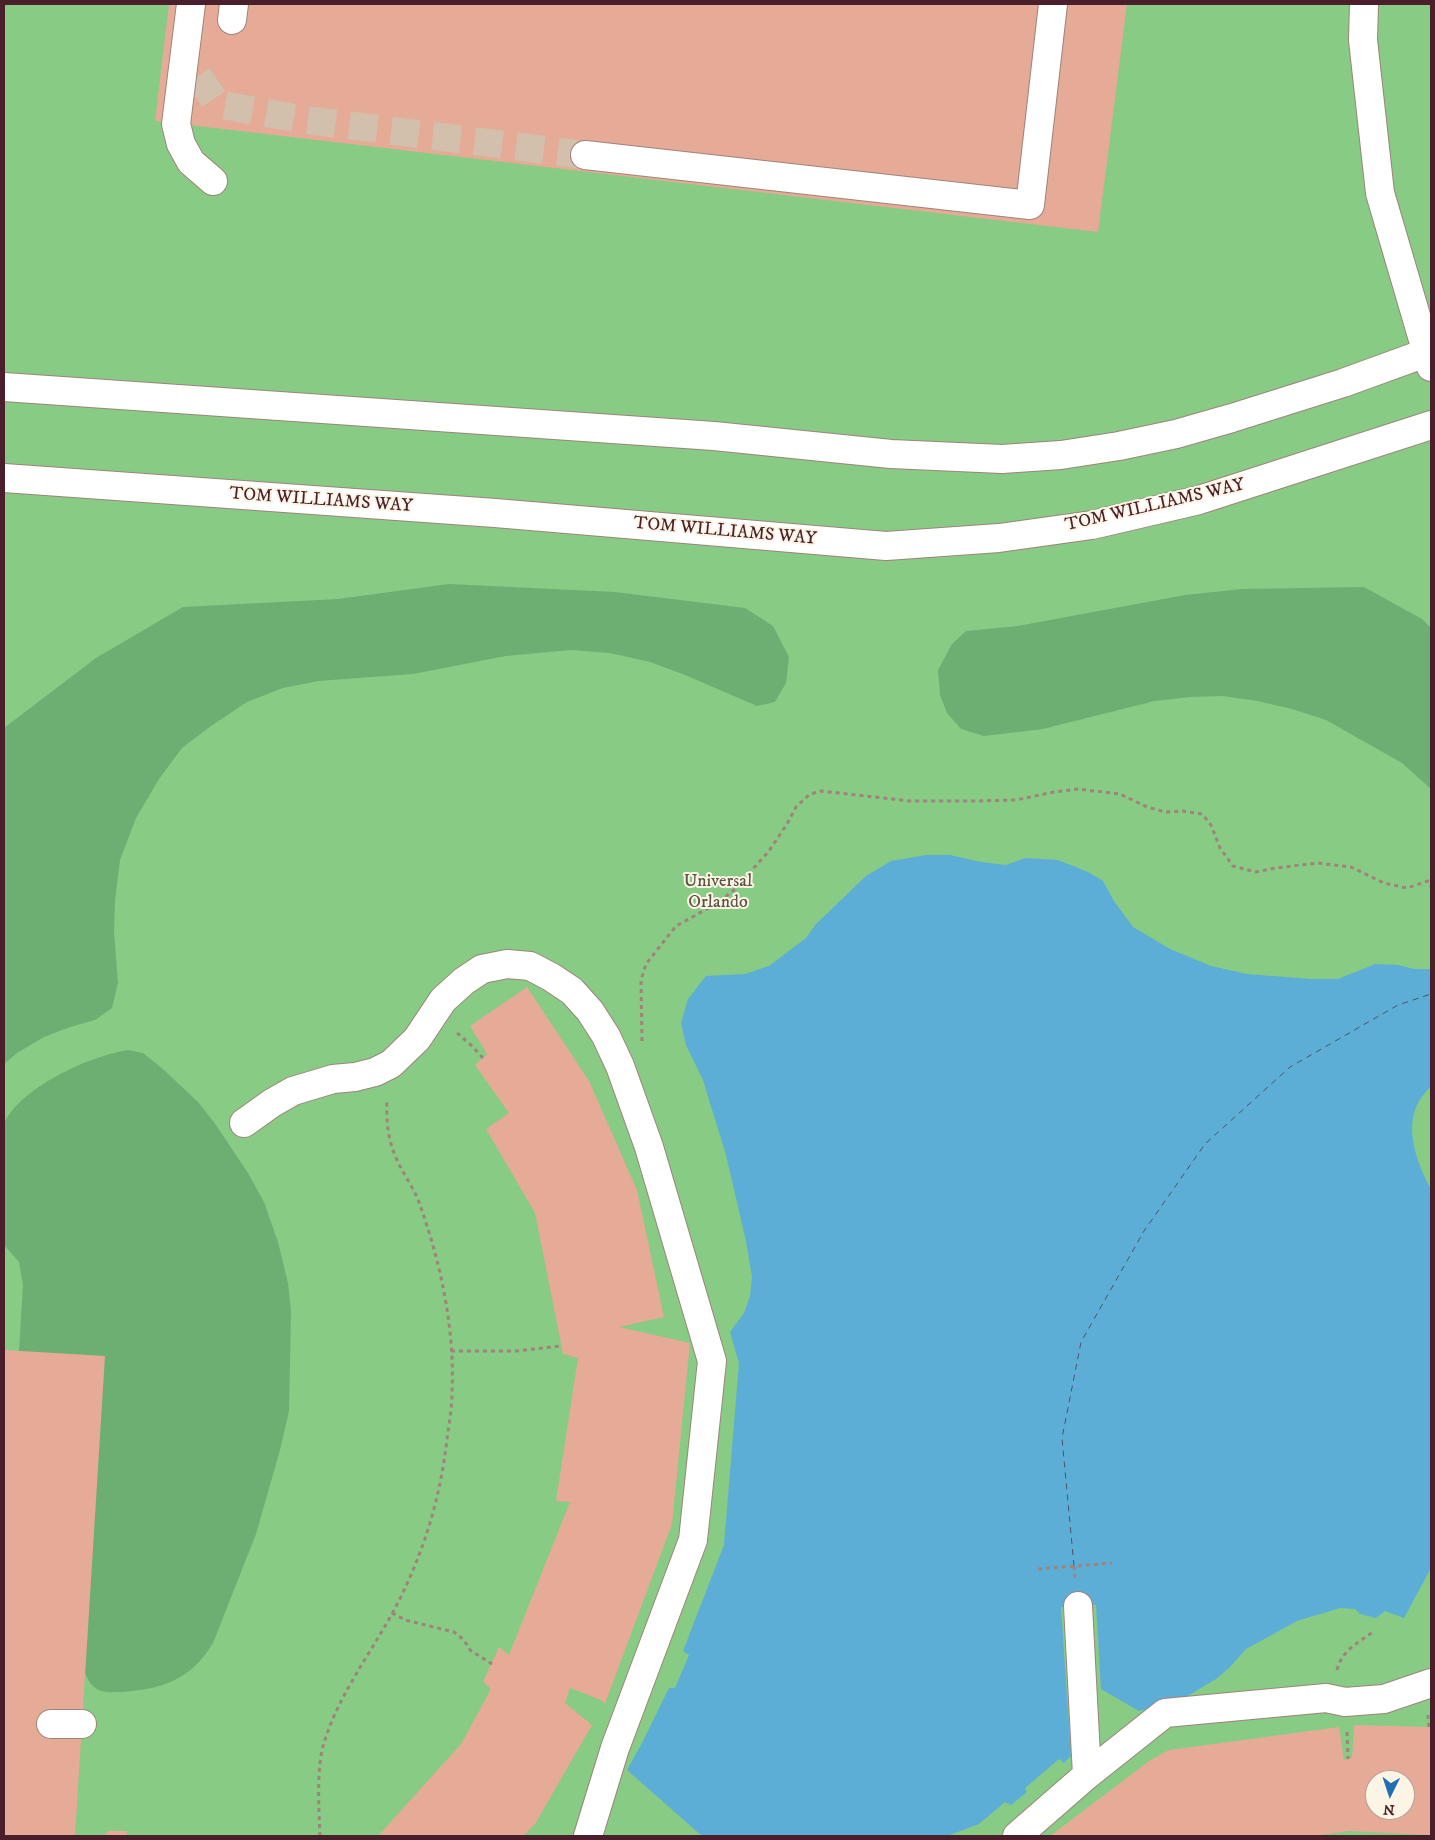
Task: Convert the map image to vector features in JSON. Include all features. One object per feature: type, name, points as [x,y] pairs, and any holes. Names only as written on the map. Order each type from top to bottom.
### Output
[{"type":"street","points":[[191,4],[176,124],[181,144],[190,162],[214,181]]},
{"type":"street","points":[[198,76],[205,4]]},
{"type":"street","points":[[585,155],[1030,205],[1053,4]]},
{"type":"street","points":[[4,387],[714,436],[891,454],[1002,459],[1061,455],[1119,446],[1176,434],[1430,357],[1380,193],[1363,40],[1364,4]]},
{"type":"street","name":"TOM WILLIAMS WAY","points":[[4,478],[495,513],[886,546],[999,538],[1092,524],[1199,500],[1431,425]]},
{"type":"street","points":[[254,1115],[293,1091],[332,1079],[355,1077],[375,1072],[391,1064],[417,1039],[443,1000],[464,981],[482,969],[506,964],[530,966],[572,991],[590,1010],[606,1036],[620,1066],[649,1147],[712,1361],[693,1540],[615,1748],[588,1836]]},
{"type":"street","points":[[1078,1606],[1087,1775]]},
{"type":"street","points":[[1017,1836],[1087,1775],[1165,1713],[1326,1698],[1345,1702],[1384,1699],[1431,1683]]},
{"type":"street","points":[[51,1724],[82,1724]]},
{"type":"path","points":[[620,1066],[636,1052],[643,1040],[641,980],[646,964],[676,926],[718,903],[735,890],[769,851],[796,807],[810,794],[821,791],[910,801],[1016,800],[1078,789],[1120,794],[1147,807],[1165,812],[1183,811],[1202,814],[1211,825],[1220,848],[1233,866],[1256,872],[1318,863],[1352,868],[1392,885],[1407,888],[1428,881],[1431,887]]},
{"type":"path","points":[[320,1836],[319,1784],[323,1745],[339,1703],[392,1612],[417,1562],[441,1485],[452,1393],[451,1351],[447,1314],[430,1238],[420,1203],[397,1161],[388,1136],[387,1101],[391,1064]]},
{"type":"path","points":[[451,1351],[516,1351],[561,1346]]},
{"type":"path","points":[[1038,1569],[1112,1563]]},
{"type":"path","points":[[392,1612],[406,1620],[454,1632],[464,1640],[470,1650],[492,1664]]},
{"type":"path","points":[[1336,1700],[1336,1673],[1340,1659],[1350,1648],[1373,1632]]},
{"type":"green space","name":"Universal Orlando","points":[[4,4],[1431,4],[1431,1836],[4,1836]]},
{"type":"green space","points":[[449,584],[615,592],[745,608],[773,626],[789,657],[786,683],[775,702],[757,706],[650,662],[610,653],[571,650],[506,656],[413,674],[318,681],[283,688],[247,702],[182,748],[159,779],[136,818],[120,860],[115,901],[114,931],[118,983],[112,1008],[95,1020],[44,1037],[17,1053],[4,1064],[4,728],[96,658],[183,607],[338,599]]},
{"type":"green space","points":[[1364,587],[1422,619],[1431,628],[1431,789],[1402,763],[1326,720],[1292,709],[1257,701],[1223,696],[1155,701],[1043,729],[984,736],[961,729],[947,713],[940,695],[938,670],[952,644],[966,631],[1018,626],[1185,595],[1242,589]]},
{"type":"green space","points":[[128,1050],[143,1053],[199,1103],[248,1173],[264,1202],[278,1242],[288,1283],[291,1311],[289,1411],[256,1534],[213,1643],[195,1666],[174,1680],[163,1685],[136,1691],[110,1692],[96,1689],[90,1683],[85,1673],[19,1351],[23,1285],[19,1262],[4,1245],[4,1124],[12,1110],[25,1098],[58,1075],[95,1059]]},
{"type":"water","points":[[926,855],[950,855],[1006,865],[1025,858],[1058,860],[1088,872],[1103,881],[1114,901],[1133,927],[1170,949],[1211,966],[1247,974],[1310,979],[1338,979],[1375,964],[1398,965],[1414,969],[1431,969],[1431,1087],[1421,1098],[1415,1110],[1412,1123],[1415,1150],[1419,1164],[1431,1189],[1431,1568],[1404,1618],[1385,1611],[1376,1618],[1360,1614],[1355,1609],[1340,1608],[1297,1621],[1246,1649],[1216,1679],[1179,1701],[1139,1711],[1101,1689],[1096,1605],[1061,1607],[1071,1756],[1064,1763],[1059,1759],[1025,1788],[1027,1792],[1011,1805],[1005,1802],[979,1824],[947,1836],[702,1836],[627,1770],[669,1688],[675,1688],[689,1655],[683,1651],[724,1545],[739,1363],[730,1332],[744,1313],[750,1296],[752,1277],[746,1241],[726,1155],[703,1080],[686,1045],[681,1023],[688,999],[706,976],[745,974],[769,966],[806,938],[816,924],[866,876],[891,861]]},
{"type":"building","points":[[169,4],[1127,4],[1098,232],[155,121]]},
{"type":"building","points":[[527,987],[589,1081],[637,1190],[664,1317],[619,1327],[690,1343],[672,1524],[605,1704],[601,1700],[570,1688],[565,1703],[592,1725],[535,1824],[523,1836],[378,1836],[461,1744],[491,1689],[483,1682],[499,1647],[509,1655],[570,1502],[556,1501],[578,1358],[563,1354],[535,1213],[486,1129],[509,1113],[475,1065],[487,1054],[470,1026]]},
{"type":"building","points":[[4,1350],[105,1356],[75,1836],[4,1836]]},
{"type":"building","points":[[1354,1725],[1431,1727],[1431,1835],[1349,1831],[1312,1836],[1050,1836],[1149,1761],[1169,1750],[1339,1727],[1344,1760],[1352,1758]]},
{"type":"building","points":[[107,1831],[127,1831],[126,1836],[106,1836]]},
{"type":"ferry route","points":[[1074,1566],[1062,1438],[1081,1342],[1144,1231],[1205,1144],[1290,1067],[1398,1005],[1431,994]]},
{"type":"tunnel","points":[[198,76],[217,104],[306,120],[585,155]]}]
